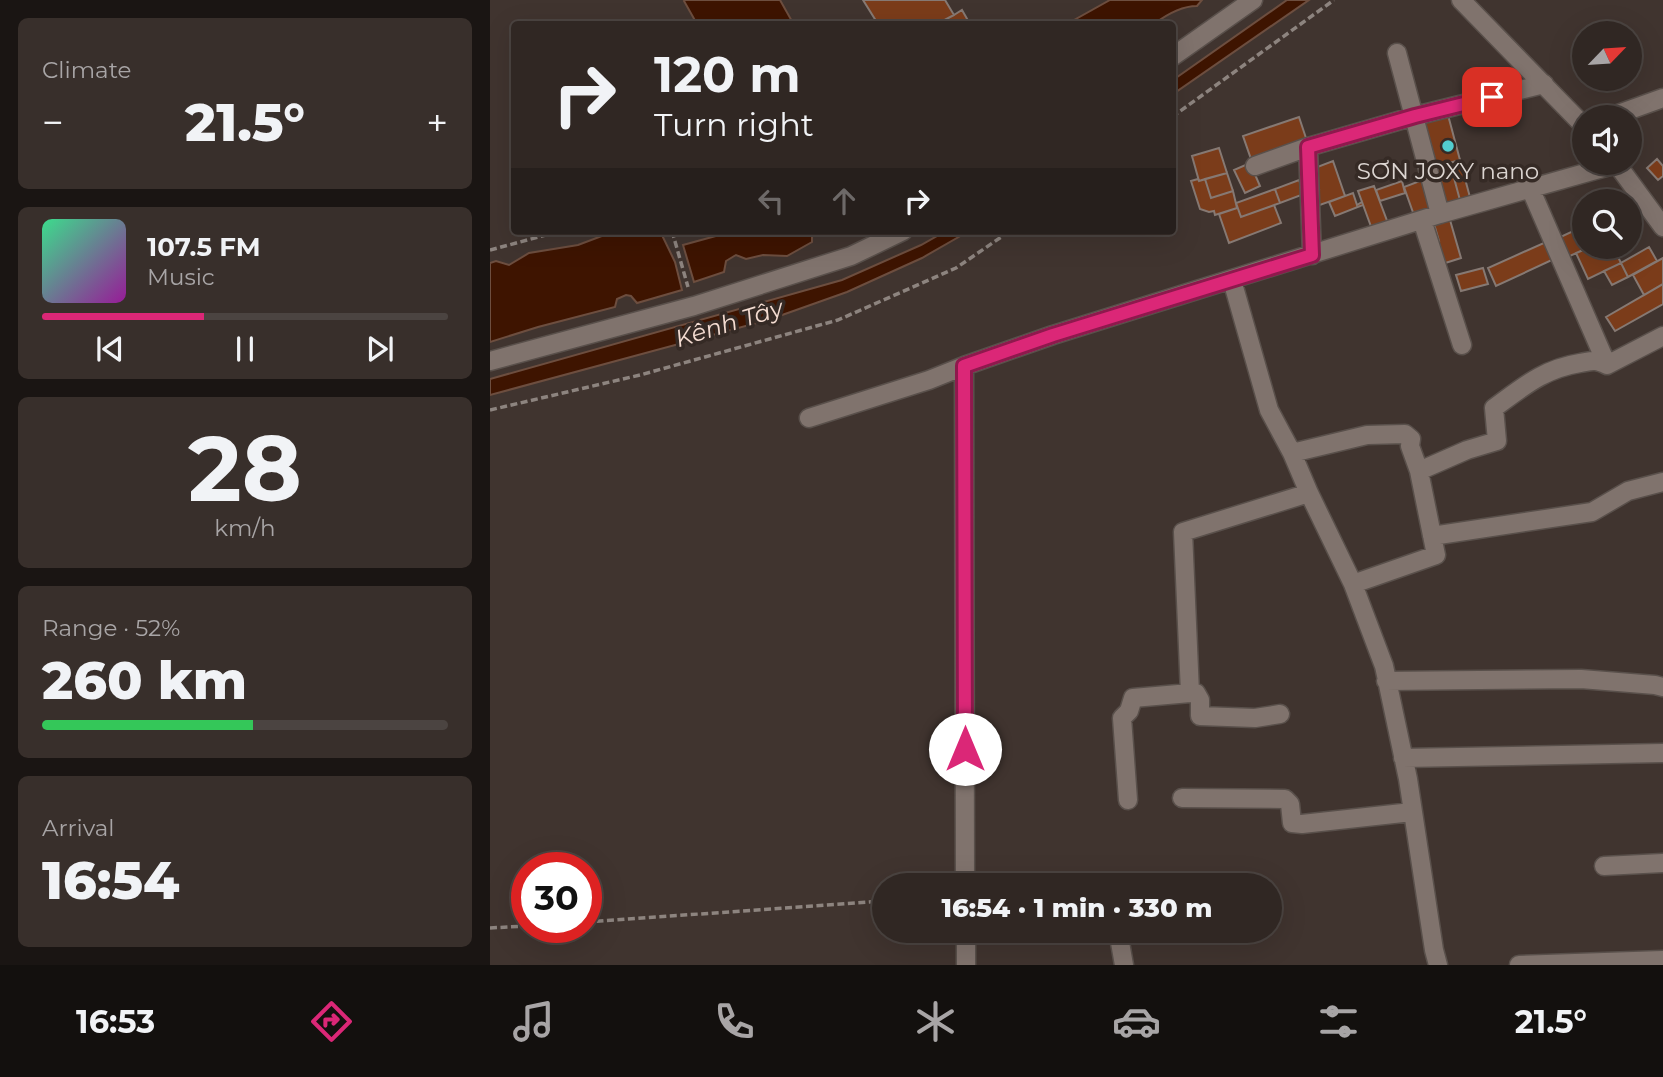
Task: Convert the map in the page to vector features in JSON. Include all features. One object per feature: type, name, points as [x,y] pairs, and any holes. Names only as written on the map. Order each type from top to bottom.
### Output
[{"type":"street","points":[[1176,54],[1252,0]]},
{"type":"street","points":[[1461,0],[1572,113]]},
{"type":"street","points":[[1397,53],[1440,214]]},
{"type":"street","points":[[1255,166],[1308,147],[1415,116],[1544,84]]},
{"type":"street","points":[[1642,106],[1663,98]]},
{"type":"street","points":[[1308,147],[1312,255]]},
{"type":"street","points":[[809,418],[929,380],[1053,335],[1440,214],[1579,175]]},
{"type":"street","points":[[1626,175],[1663,227]]},
{"type":"street","points":[[1531,190],[1607,365]]},
{"type":"street","points":[[1422,220],[1462,345]]},
{"type":"street","points":[[490,361],[694,306],[851,256],[895,235]]},
{"type":"street","points":[[1232,280],[1269,410],[1353,584],[1384,666],[1403,758],[1438,965]]},
{"type":"street","points":[[1607,365],[1663,336]]},
{"type":"street","points":[[1419,471],[1467,450],[1497,441],[1494,408],[1538,376],[1564,366],[1597,360],[1607,365]]},
{"type":"street","points":[[964,366],[965,873]]},
{"type":"street","points":[[1292,453],[1367,435],[1405,434],[1411,439],[1410,446],[1419,471],[1436,555],[1353,584]]},
{"type":"street","points":[[1432,536],[1592,512],[1628,491],[1663,482]]},
{"type":"street","points":[[1190,693],[1183,532],[1309,493]]},
{"type":"street","points":[[1386,681],[1581,679],[1663,687]]},
{"type":"street","points":[[1128,800],[1122,718],[1129,711],[1133,698],[1196,693],[1200,700],[1200,716],[1255,719],[1280,714]]},
{"type":"street","points":[[1403,758],[1663,753]]},
{"type":"street","points":[[1182,798],[1285,799],[1290,804],[1292,823],[1302,824],[1412,812]]},
{"type":"street","points":[[1604,866],[1663,863]]},
{"type":"street","points":[[966,943],[966,965]]},
{"type":"street","points":[[1120,943],[1124,965]]},
{"type":"street","points":[[1519,965],[1663,960]]},
{"type":"path","points":[[1176,114],[1334,0]]},
{"type":"path","points":[[490,250],[546,235]]},
{"type":"path","points":[[673,235],[694,306]]},
{"type":"path","points":[[490,410],[640,375],[838,320],[956,268],[1004,235]]},
{"type":"path","points":[[602,921],[872,902]]},
{"type":"path","points":[[490,928],[511,927]]},
{"type":"water","points":[[780,0],[792,21],[695,21],[684,1]]},
{"type":"water","points":[[1110,0],[1202,0],[1197,6],[1174,12],[1158,21],[1072,21]]},
{"type":"water","points":[[1287,0],[1309,0],[1176,92],[1176,78]]},
{"type":"water","points":[[604,235],[662,235],[675,262],[682,290],[637,303],[631,296],[626,295],[617,299],[615,307],[490,342],[490,263],[496,261],[509,265],[529,253],[578,245]]},
{"type":"water","points":[[719,235],[812,235],[812,242],[787,256],[763,255],[746,259],[736,255],[726,261],[724,272],[694,282],[683,245]]},
{"type":"water","name":"Kênh Tây","points":[[939,235],[962,235],[922,258],[847,292],[768,320],[490,395],[490,379],[842,280]]},
{"type":"building","points":[[863,0],[945,0],[954,15],[943,21],[876,21]]},
{"type":"building","points":[[962,10],[968,21],[943,21]]},
{"type":"building","points":[[1448,115],[1460,160],[1434,167],[1422,122]]},
{"type":"building","points":[[1299,117],[1307,141],[1251,159],[1243,136]]},
{"type":"building","points":[[1219,148],[1227,173],[1199,181],[1192,156]]},
{"type":"building","points":[[1657,159],[1663,166],[1663,176],[1658,180],[1647,168]]},
{"type":"building","points":[[1460,160],[1471,201],[1461,204],[1450,163]]},
{"type":"building","points":[[1333,161],[1345,196],[1317,206],[1312,192],[1319,189],[1312,169]]},
{"type":"building","points":[[1250,163],[1260,186],[1245,193],[1234,170]]},
{"type":"building","points":[[1450,163],[1461,204],[1445,208],[1434,167]]},
{"type":"building","points":[[1227,173],[1233,191],[1211,198],[1205,179]]},
{"type":"building","points":[[1205,179],[1211,198],[1233,191],[1237,208],[1215,215],[1214,211],[1200,209],[1191,181]]},
{"type":"building","points":[[1425,179],[1437,210],[1415,218],[1404,187]]},
{"type":"building","points":[[1299,180],[1304,194],[1280,203],[1275,189]]},
{"type":"building","points":[[1402,181],[1405,193],[1380,201],[1376,190]]},
{"type":"building","points":[[1374,186],[1389,226],[1373,232],[1358,191]]},
{"type":"building","points":[[1275,189],[1280,203],[1241,217],[1236,203]]},
{"type":"building","points":[[1353,193],[1357,205],[1362,202],[1363,205],[1335,216],[1329,202]]},
{"type":"building","points":[[1236,203],[1241,217],[1274,205],[1281,223],[1229,243],[1219,214],[1237,208]]},
{"type":"building","points":[[1450,220],[1461,258],[1439,265],[1432,243],[1439,241],[1434,224]]},
{"type":"building","points":[[1572,232],[1572,255],[1563,259],[1554,240]]},
{"type":"building","points":[[1546,242],[1554,259],[1496,286],[1488,268]]},
{"type":"building","points":[[1649,247],[1657,261],[1628,277],[1621,263],[1628,259],[1642,259],[1642,251]]},
{"type":"building","points":[[1663,258],[1663,284],[1644,295],[1633,275]]},
{"type":"building","points":[[1579,259],[1619,259],[1621,263],[1588,279]]},
{"type":"building","points":[[1621,263],[1628,277],[1612,285],[1604,271]]},
{"type":"building","points":[[1483,268],[1488,284],[1461,291],[1456,275]]},
{"type":"building","points":[[1663,284],[1663,304],[1615,331],[1606,317]]},
{"type":"place","name":"SƠN JOXY nano","points":[[1448,146]]},
{"type":"route","points":[[965,749],[964,366],[1053,335],[1312,255],[1308,147],[1492,97]]}]
